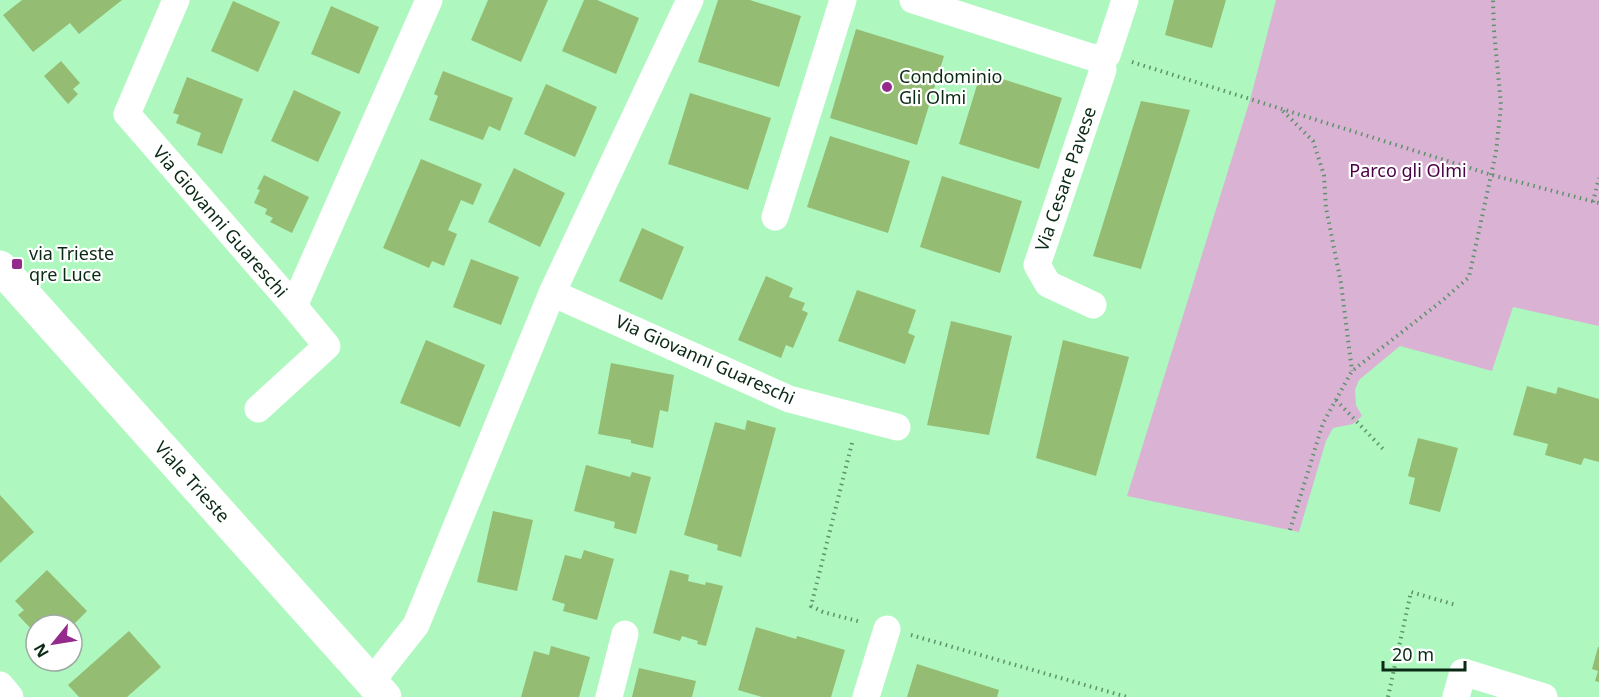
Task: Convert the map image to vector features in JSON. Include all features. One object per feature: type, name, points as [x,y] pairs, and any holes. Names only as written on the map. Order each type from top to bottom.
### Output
[{"type":"main road","name":"Viale Trieste","points":[[0,267],[378,690]]},
{"type":"street","name":"Via Giovanni Guareschi","points":[[176,0],[127,114],[294,306],[429,0]]},
{"type":"street","points":[[378,690],[416,625],[552,292],[690,0]]},
{"type":"street","points":[[776,217],[843,0]]},
{"type":"street","points":[[913,0],[1091,57],[1104,57]]},
{"type":"street","name":"Via Cesare Pavese","points":[[1093,305],[1048,284],[1037,265],[1103,70],[1104,57],[1125,0]]},
{"type":"street","name":"Via Giovanni Guareschi","points":[[552,292],[789,399],[897,427]]},
{"type":"street","points":[[258,409],[327,346],[294,306]]},
{"type":"street","points":[[866,697],[887,629]]},
{"type":"street","points":[[609,697],[625,634]]},
{"type":"street","points":[[1456,697],[1463,672],[1544,697]]},
{"type":"street","points":[[0,685],[10,697]]},
{"type":"path","points":[[1290,530],[1323,423],[1352,371],[1469,277],[1492,175],[1501,105],[1494,31],[1494,0]]},
{"type":"path","points":[[1104,57],[1492,175],[1599,203]]},
{"type":"path","points":[[1282,110],[1313,141],[1324,175],[1326,208],[1341,283],[1352,371]]},
{"type":"path","points":[[1593,202],[1599,178]]},
{"type":"path","points":[[1336,400],[1383,449]]},
{"type":"path","points":[[859,417],[811,606],[823,612],[1127,697]]},
{"type":"path","points":[[1388,697],[1411,592],[1456,605]]},
{"type":"green space","name":"Parco gli Olmi","points":[[1276,0],[1599,0],[1599,326],[1513,307],[1492,371],[1400,346],[1359,380],[1355,390],[1356,405],[1362,416],[1353,424],[1333,428],[1326,441],[1299,532],[1127,496],[1250,100]]},
{"type":"building","points":[[22,0],[122,0],[79,34],[70,23],[33,52],[3,15]]},
{"type":"building","points":[[488,0],[548,0],[521,62],[471,40]]},
{"type":"building","points":[[584,0],[597,0],[639,18],[616,74],[562,51]]},
{"type":"building","points":[[718,0],[750,0],[801,16],[779,87],[698,62]]},
{"type":"building","points":[[1174,0],[1226,0],[1212,48],[1165,35]]},
{"type":"building","points":[[233,1],[280,22],[258,72],[211,51]]},
{"type":"building","points":[[331,6],[379,27],[359,74],[311,54]]},
{"type":"building","name":"Condominio Gli Olmi","points":[[856,29],[944,56],[917,145],[830,118]]},
{"type":"building","points":[[61,61],[80,83],[73,89],[78,94],[68,104],[44,76]]},
{"type":"building","points":[[443,71],[513,98],[500,131],[489,126],[483,140],[429,120],[438,96],[434,94]]},
{"type":"building","points":[[981,72],[1062,98],[1039,169],[959,144]]},
{"type":"building","points":[[187,77],[243,99],[222,154],[197,145],[201,133],[176,123],[179,115],[173,113]]},
{"type":"building","points":[[546,84],[597,107],[575,157],[524,134]]},
{"type":"building","points":[[294,90],[341,112],[318,162],[271,141]]},
{"type":"building","points":[[690,93],[771,118],[748,190],[668,164]]},
{"type":"building","points":[[1141,101],[1190,110],[1141,269],[1093,256]]},
{"type":"building","points":[[830,136],[910,161],[888,233],[807,207]]},
{"type":"building","points":[[421,159],[482,184],[473,205],[461,200],[448,230],[457,234],[444,266],[432,261],[429,268],[383,248]]},
{"type":"building","points":[[514,168],[565,193],[540,247],[488,222]]},
{"type":"building","points":[[264,175],[309,197],[292,233],[270,222],[273,218],[265,214],[267,209],[254,203],[260,190],[257,189]]},
{"type":"building","points":[[942,176],[1022,201],[1000,273],[920,247]]},
{"type":"building","points":[[642,228],[684,247],[662,300],[619,281]]},
{"type":"building","points":[[471,259],[519,277],[501,325],[453,307]]},
{"type":"building","points":[[766,276],[793,288],[789,297],[805,303],[802,310],[808,313],[793,348],[786,345],[781,358],[738,340]]},
{"type":"building","points":[[857,290],[916,310],[908,333],[915,336],[905,364],[838,341]]},
{"type":"building","points":[[951,321],[1012,336],[989,435],[927,425]]},
{"type":"building","points":[[426,340],[485,365],[460,427],[400,403]]},
{"type":"building","points":[[1063,340],[1129,357],[1096,476],[1036,458]]},
{"type":"building","points":[[611,363],[674,375],[668,412],[660,410],[653,448],[631,443],[631,440],[598,434]]},
{"type":"building","points":[[1527,386],[1556,394],[1558,387],[1599,399],[1599,462],[1584,458],[1581,465],[1545,455],[1548,444],[1513,435]]},
{"type":"building","points":[[747,420],[776,428],[741,557],[717,550],[718,545],[684,535],[715,422],[745,430]]},
{"type":"building","points":[[1418,438],[1458,448],[1440,512],[1409,504],[1415,478],[1408,476]]},
{"type":"building","points":[[586,465],[630,477],[632,472],[651,477],[636,534],[614,528],[615,522],[574,511]]},
{"type":"building","points":[[0,495],[34,532],[0,563]]},
{"type":"building","points":[[493,511],[533,520],[517,591],[477,582]]},
{"type":"building","points":[[584,550],[614,559],[597,620],[563,611],[565,604],[552,600],[565,555],[581,559]]},
{"type":"building","points":[[47,570],[87,611],[84,614],[24,613],[24,621],[18,615],[24,610],[15,601]]},
{"type":"building","points":[[670,570],[689,575],[688,581],[723,586],[706,646],[682,636],[680,641],[653,633]]},
{"type":"building","points":[[756,627],[845,650],[831,697],[762,697],[738,690]]},
{"type":"building","points":[[129,631],[161,667],[127,697],[79,697],[68,685]]},
{"type":"building","points":[[551,646],[590,657],[579,697],[521,697],[534,651],[549,655]]},
{"type":"building","points":[[1598,647],[1599,682],[1595,681],[1598,671],[1592,669]]},
{"type":"building","points":[[917,664],[999,690],[997,697],[907,697]]},
{"type":"building","points":[[639,668],[696,681],[692,697],[632,697]]},
{"type":"place","name":"Condominio Gli Olmi","points":[[887,87]]},
{"type":"place","name":"via Trieste qre Luce","points":[[17,264]]}]
